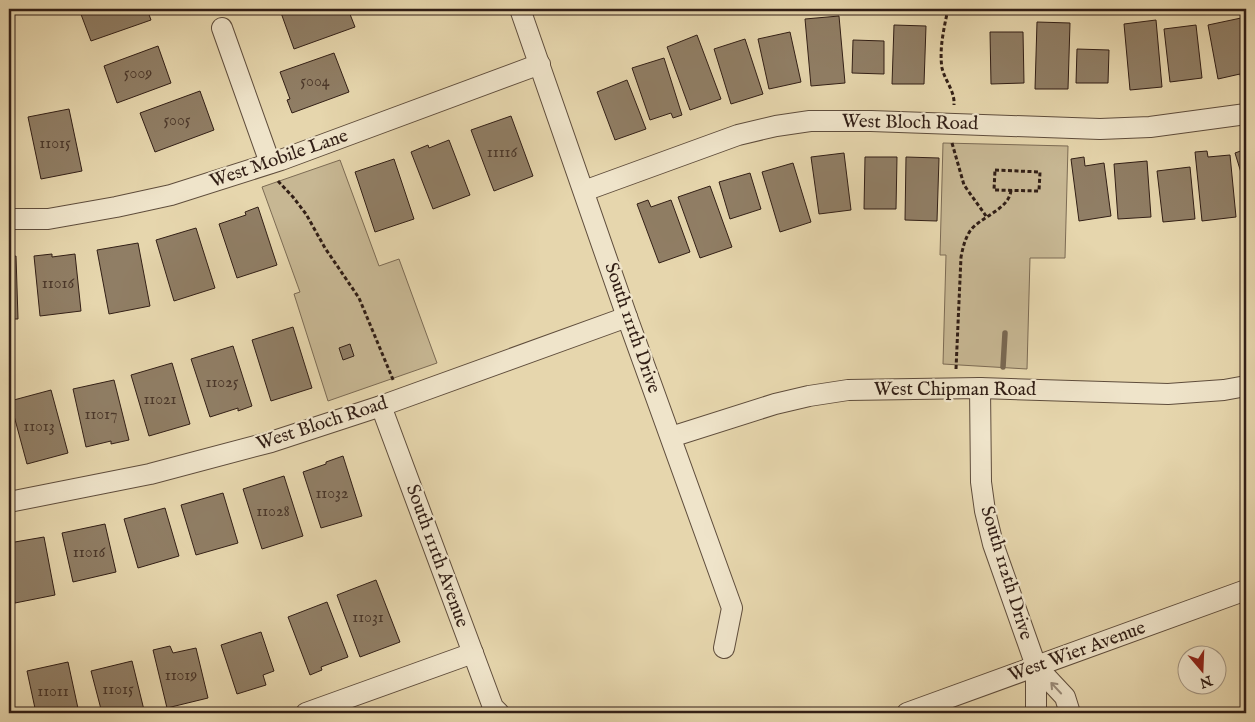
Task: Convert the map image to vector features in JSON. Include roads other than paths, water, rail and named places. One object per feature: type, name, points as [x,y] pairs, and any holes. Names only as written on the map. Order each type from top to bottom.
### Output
[{"type":"street","name":"South 111th Drive","points":[[520,9],[732,608],[724,648]]},
{"type":"street","points":[[222,28],[273,170]]},
{"type":"street","name":"West Mobile Lane","points":[[9,219],[48,219],[116,207],[273,170],[540,64]]},
{"type":"street","name":"West Bloch Road","points":[[584,191],[738,135],[776,126],[810,121],[871,121],[1100,129],[1150,127],[1236,117],[1246,114]]},
{"type":"street","name":"West Bloch Road","points":[[9,502],[159,472],[271,442],[381,406],[628,317]]},
{"type":"street","name":"West Chipman Road","points":[[670,437],[775,404],[848,390],[980,388],[1168,394],[1224,390],[1246,386]]},
{"type":"street","name":"South 112th Drive","points":[[980,388],[981,482],[985,511],[993,544],[1036,666],[1036,708],[1038,713]]},
{"type":"street","name":"South 111th Avenue","points":[[381,406],[494,711]]},
{"type":"street","name":"West Wier Avenue","points":[[907,713],[1246,590]]},
{"type":"street","points":[[306,713],[473,653]]},
{"type":"street","name":"South 112th Drive","points":[[1036,666],[1065,697],[1070,713]]},
{"type":"waterway","points":[[1003,367],[1005,333]]}]
